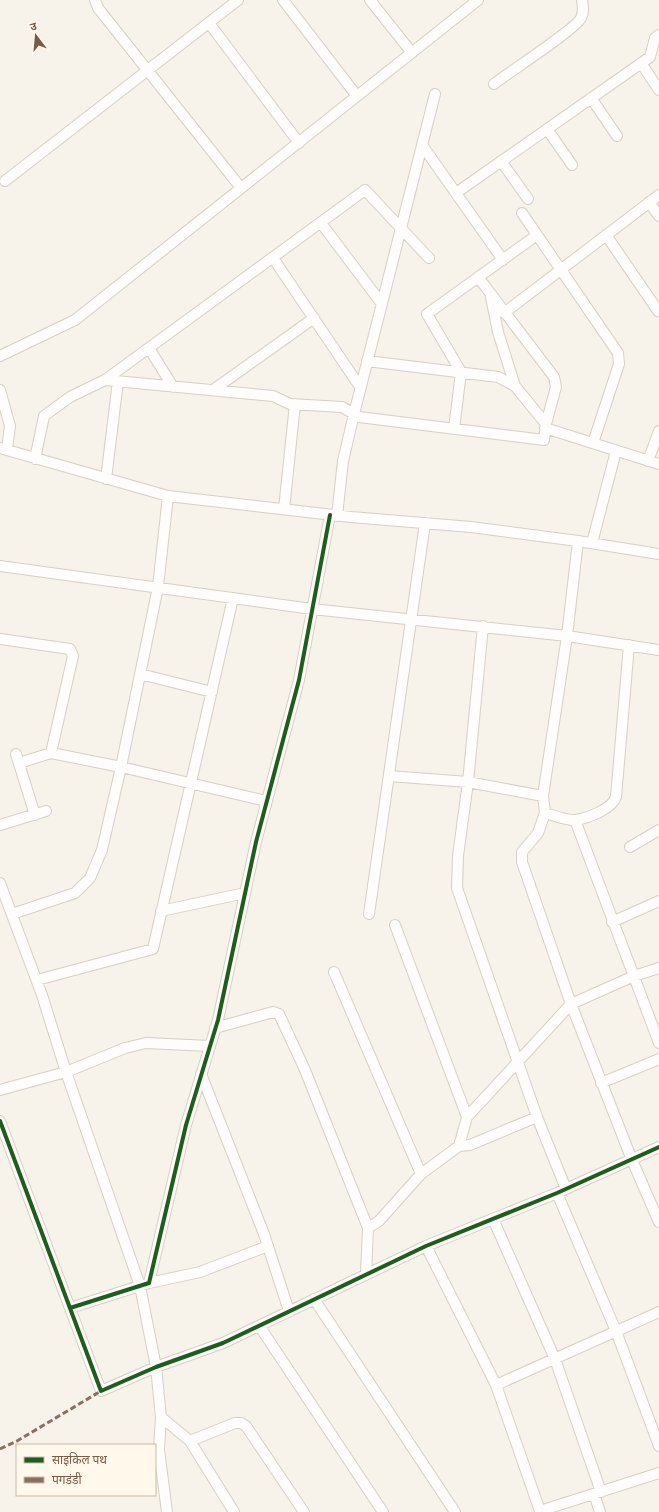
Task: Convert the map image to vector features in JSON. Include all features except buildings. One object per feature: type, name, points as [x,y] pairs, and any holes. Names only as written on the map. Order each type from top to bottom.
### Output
[{"type":"street","points":[[95,0],[98,8],[241,188]]},
{"type":"street","points":[[5,181],[238,0]]},
{"type":"street","points":[[283,0],[357,96]]},
{"type":"street","points":[[370,0],[412,53]]},
{"type":"street","points":[[0,356],[75,320],[412,53],[468,3],[478,0]]},
{"type":"street","points":[[494,84],[567,32],[581,19],[584,7],[582,0]]},
{"type":"street","points":[[209,23],[298,143]]},
{"type":"street","points":[[456,193],[650,57],[655,38],[659,35]]},
{"type":"street","points":[[641,63],[659,90]]},
{"type":"street","points":[[144,1284],[186,1125],[215,1028],[266,802],[299,680],[312,609],[360,387],[436,94]]},
{"type":"street","points":[[591,98],[617,136]]},
{"type":"street","points":[[547,129],[572,165]]},
{"type":"street","points":[[422,145],[503,260]]},
{"type":"street","points":[[501,161],[528,199]]},
{"type":"street","points":[[35,459],[44,416],[70,398],[105,380],[365,190],[429,258]]},
{"type":"street","points":[[504,313],[659,195]]},
{"type":"street","points":[[649,202],[659,216]]},
{"type":"street","points":[[522,213],[618,353],[620,364],[593,443]]},
{"type":"street","points":[[321,222],[382,304]]},
{"type":"street","points":[[454,429],[461,372],[426,314],[537,235]]},
{"type":"street","points":[[606,235],[658,311]]},
{"type":"street","points":[[273,258],[360,387]]},
{"type":"street","points":[[105,380],[273,396],[295,404],[342,407],[359,417],[544,440],[556,387],[554,377],[478,277]]},
{"type":"street","points":[[491,294],[498,332],[515,386],[546,426],[659,464]]},
{"type":"street","points":[[213,390],[314,318]]},
{"type":"street","points":[[149,348],[173,387]]},
{"type":"street","points":[[367,360],[498,377],[515,386]]},
{"type":"street","points":[[106,479],[118,381]]},
{"type":"street","points":[[0,390],[10,426],[3,449],[168,496],[284,510],[471,527],[592,543],[659,554]]},
{"type":"street","points":[[284,510],[295,404]]},
{"type":"street","points":[[648,461],[659,432]]},
{"type":"street","points":[[592,543],[616,450]]},
{"type":"street","points":[[12,914],[74,892],[90,878],[102,850],[121,767],[158,588],[168,496]]},
{"type":"street","points":[[369,914],[425,523]]},
{"type":"street","points":[[578,541],[567,636],[543,796],[545,813],[538,833],[522,852],[522,862],[571,1004],[601,1083],[659,1222]]},
{"type":"street","points":[[0,566],[312,609],[483,626],[567,636],[659,650]]},
{"type":"street","points":[[37,980],[153,949],[233,598]]},
{"type":"street","points":[[483,626],[468,782],[458,856],[457,888],[562,1191],[659,1446]]},
{"type":"street","points":[[0,639],[70,649],[73,656],[51,753]]},
{"type":"street","points":[[545,813],[575,820],[608,809],[614,803],[616,798],[629,645]]},
{"type":"street","points":[[140,674],[212,692]]},
{"type":"street","points":[[35,815],[18,758],[51,753],[121,767],[266,802]]},
{"type":"street","points":[[389,776],[468,782],[543,796]]},
{"type":"street","points":[[0,825],[46,811]]},
{"type":"street","points":[[575,820],[659,1044]]},
{"type":"street","points":[[630,847],[659,830]]},
{"type":"street","points":[[0,883],[37,980],[66,1072],[144,1284],[156,1367],[160,1417],[159,1450],[167,1511]]},
{"type":"street","points":[[161,911],[245,894]]},
{"type":"street","points":[[612,922],[659,900]]},
{"type":"street","points":[[395,925],[467,1117]]},
{"type":"street","points":[[459,1146],[467,1117],[571,1004],[634,976],[659,968]]},
{"type":"street","points":[[334,972],[421,1174]]},
{"type":"street","points":[[215,1028],[273,1012],[279,1014],[305,1070],[368,1228],[366,1274]]},
{"type":"street","points":[[0,1090],[66,1072],[125,1048],[146,1043],[210,1046]]},
{"type":"street","points":[[601,1083],[659,1059]]},
{"type":"street","points":[[201,1074],[268,1246],[289,1312]]},
{"type":"street","points":[[368,1228],[379,1220],[421,1174],[459,1146],[470,1145],[537,1117]]},
{"type":"street","points":[[0,1121],[101,1391],[156,1367],[224,1343],[426,1246],[562,1191],[659,1148]]},
{"type":"street","points":[[493,1219],[555,1359],[597,1493],[600,1512]]},
{"type":"street","points":[[70,1308],[144,1284],[200,1272],[268,1246]]},
{"type":"street","points":[[426,1246],[496,1385],[539,1512],[659,1473]]},
{"type":"street","points":[[314,1299],[455,1512]]},
{"type":"street","points":[[496,1385],[659,1312]]},
{"type":"street","points":[[260,1326],[383,1512]]},
{"type":"street","points":[[160,1417],[190,1441],[234,1512]]},
{"type":"street","points":[[190,1441],[235,1423],[241,1423],[246,1426],[304,1512]]},
{"type":"marked path","points":[[0,1449],[17,1441],[101,1391]]},
{"type":"cycle path","points":[[70,1308],[149,1283],[186,1125],[218,1020],[256,842],[299,680],[330,515]]},
{"type":"cycle path","points":[[0,1121],[101,1391],[156,1367],[223,1343],[426,1246],[557,1193],[659,1147]]}]
